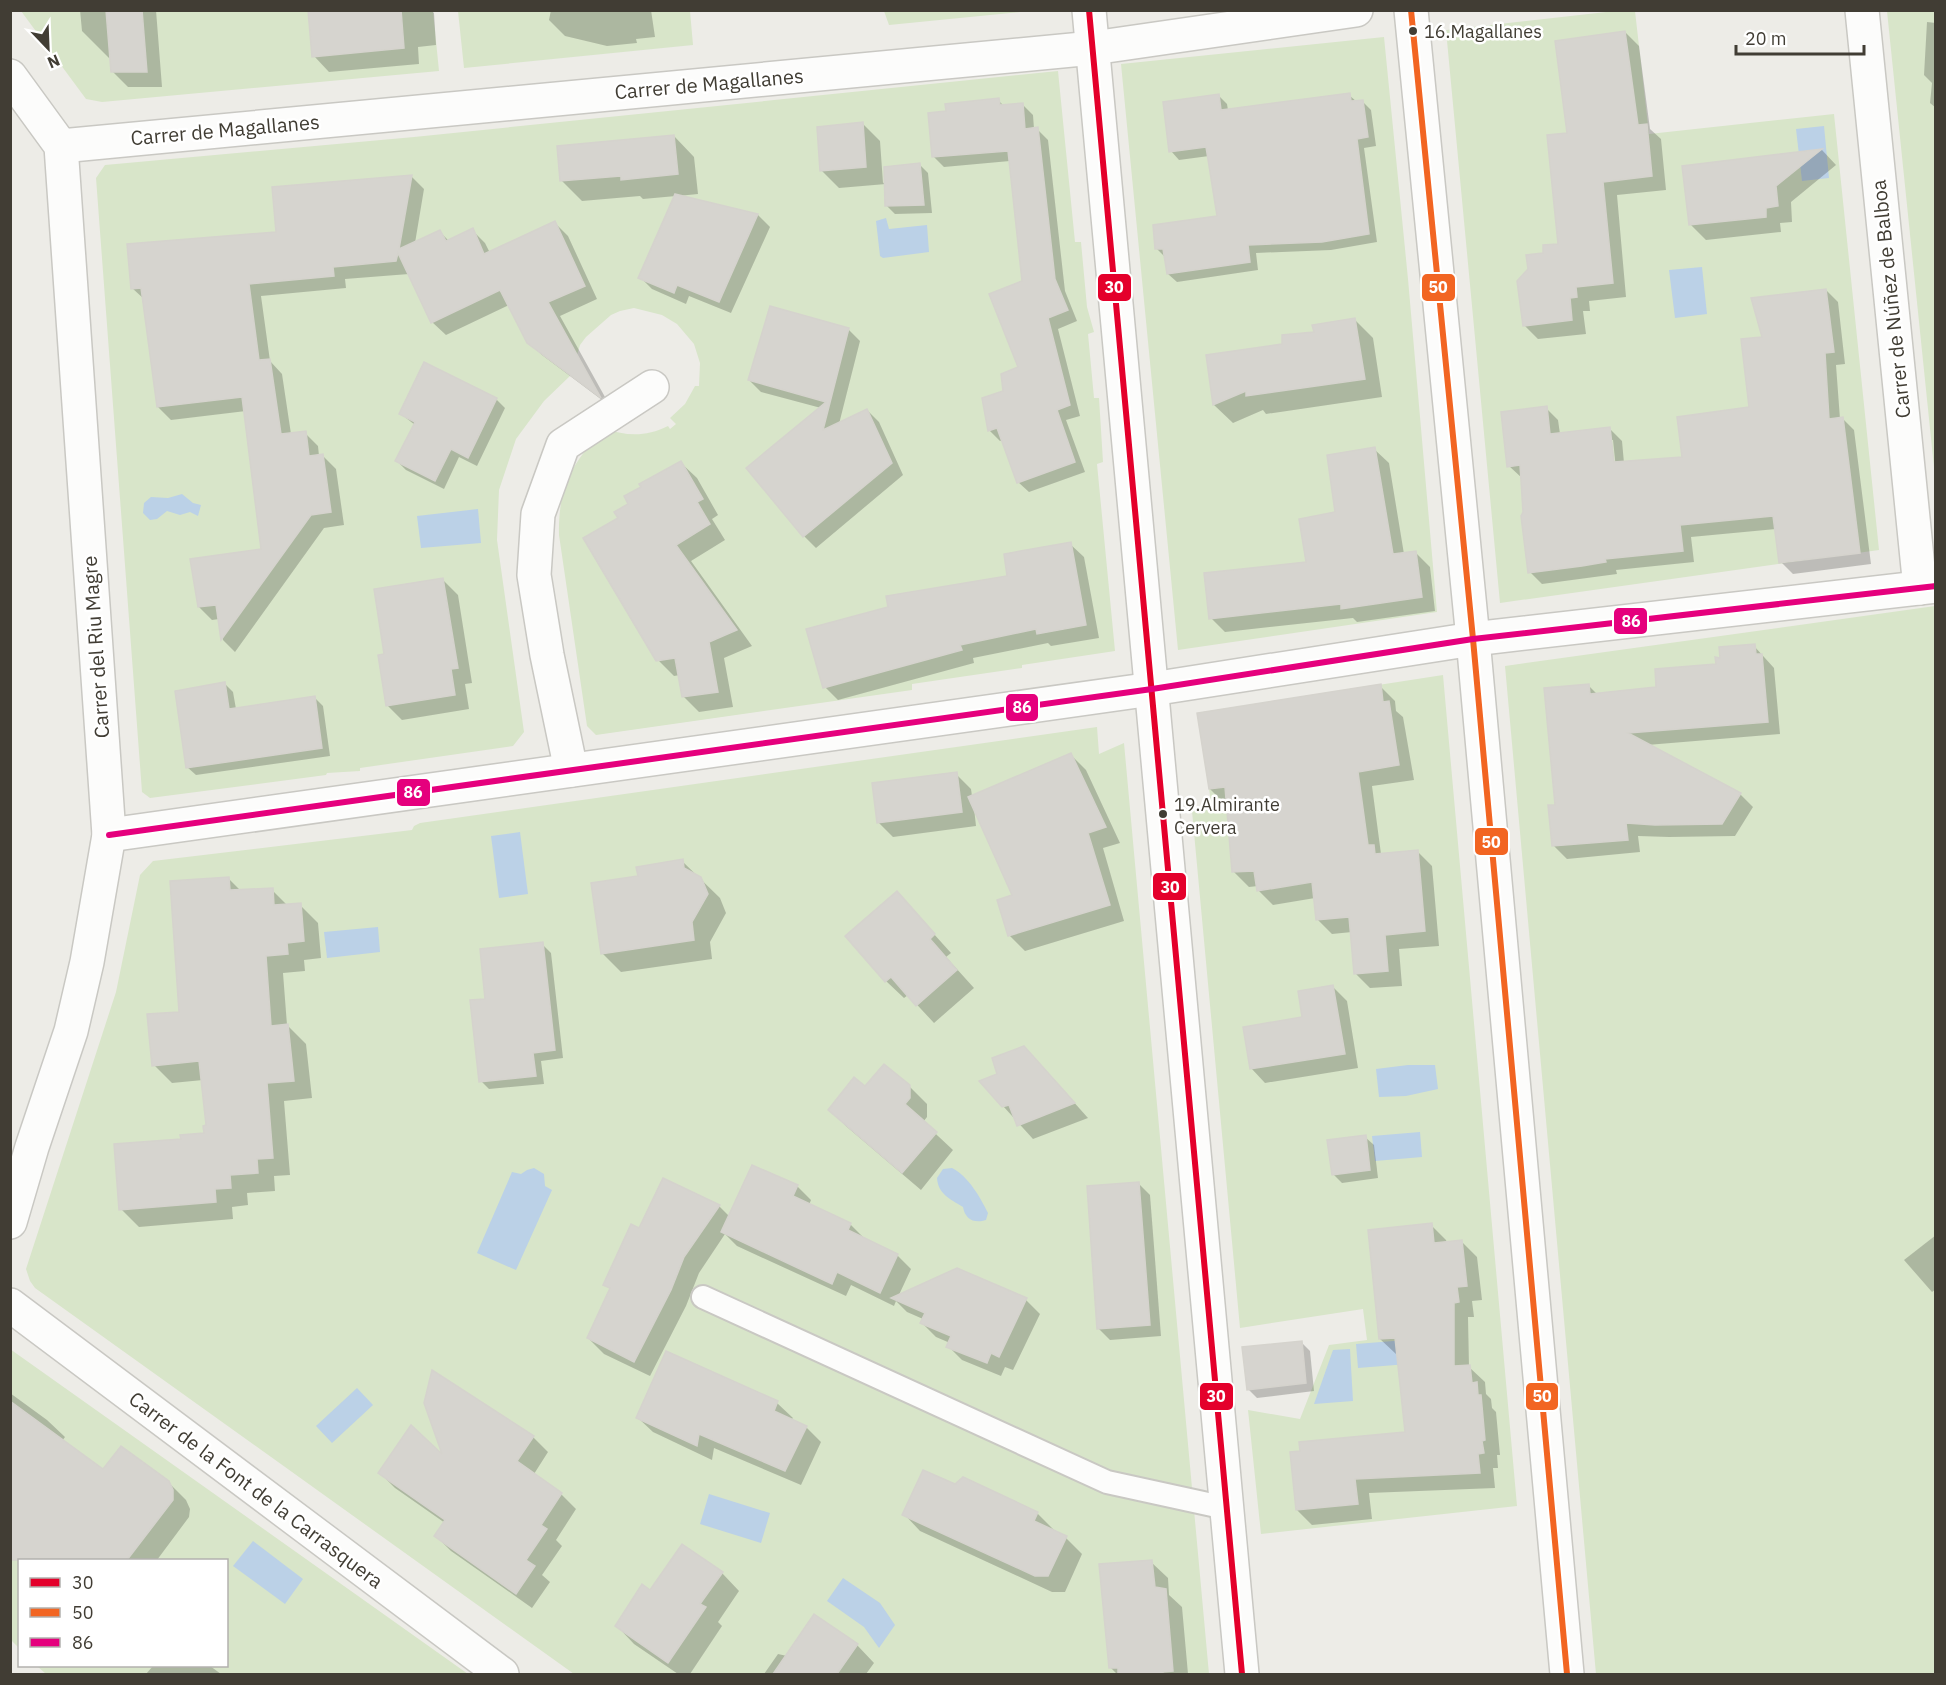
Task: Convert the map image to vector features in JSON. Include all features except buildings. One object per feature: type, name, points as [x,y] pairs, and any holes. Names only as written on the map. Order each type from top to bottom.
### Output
[{"type":"street","points":[[1089,10],[1242,1674]]},
{"type":"street","name":"Carrer de Magallanes","points":[[61,146],[1093,48],[1356,10]]},
{"type":"street","points":[[1411,10],[1473,639],[1567,1674]]},
{"type":"street","name":"Carrer de Núñez de Balboa","points":[[1862,10],[1928,587]]},
{"type":"street","points":[[10,76],[61,146]]},
{"type":"street","name":"Carrer del Riu Magre","points":[[10,1221],[25,1127],[71,1031],[87,962],[109,835],[61,146]]},
{"type":"street","points":[[571,770],[547,655],[534,574],[538,514],[563,445],[652,387]]},
{"type":"street","points":[[109,835],[1152,688],[1473,639],[1928,587]]},
{"type":"street","name":"Carrer de la Font de la Carrasquera","points":[[10,1305],[502,1674]]},
{"type":"lane","points":[[703,1298],[1107,1482],[1226,1508]]},
{"type":"green space","points":[[884,10],[1030,11],[889,25]]},
{"type":"green space","points":[[21,11],[433,11],[439,71],[102,102],[86,99]]},
{"type":"green space","points":[[458,11],[690,11],[693,45],[464,68]]},
{"type":"green space","points":[[1615,11],[1635,11],[1649,134],[1834,114],[1879,550],[1500,603],[1446,30]]},
{"type":"green space","points":[[1887,11],[1935,11],[1935,477]]},
{"type":"green space","points":[[1384,37],[1437,612],[1178,650],[1121,64]]},
{"type":"green space","points":[[1058,71],[1075,242],[1081,242],[1087,307],[1094,332],[1088,334],[1094,398],[1099,398],[1103,462],[1097,464],[1115,651],[1022,665],[1022,668],[912,684],[912,690],[596,735],[587,726],[559,535],[559,518],[564,489],[576,464],[605,429],[636,434],[660,430],[668,426],[670,429],[676,424],[670,418],[685,404],[695,386],[699,386],[700,363],[694,344],[677,324],[662,315],[634,308],[611,315],[580,345],[571,375],[544,401],[516,439],[499,490],[497,540],[524,732],[513,746],[360,768],[360,771],[327,773],[326,775],[150,798],[142,792],[96,178],[105,165],[414,137]]},
{"type":"green space","points":[[1935,606],[1935,1674],[1596,1674],[1505,666]]},
{"type":"green space","points":[[1443,675],[1517,1506],[1261,1534],[1248,1410],[1300,1419],[1329,1345],[1367,1340],[1363,1309],[1240,1328],[1192,811],[1212,808],[1197,713]]},
{"type":"green space","points":[[1097,727],[1099,754],[1124,743],[1209,1674],[574,1674],[35,1288],[30,1281],[26,1269],[116,992],[140,875],[153,861],[412,830],[420,823]]},
{"type":"green space","points":[[10,1349],[468,1674],[46,1674],[38,1667],[228,1667],[228,1559],[18,1559],[18,1647],[10,1639]]},
{"type":"water","points":[[1824,126],[1829,178],[1802,181],[1796,129]]},
{"type":"water","points":[[886,218],[889,229],[927,225],[929,252],[883,258],[880,256],[876,221]]},
{"type":"water","points":[[1702,267],[1707,314],[1675,318],[1669,270]]},
{"type":"water","points":[[182,494],[193,503],[201,505],[198,516],[190,512],[180,515],[167,511],[157,519],[150,520],[143,513],[144,503],[151,497],[168,498]]},
{"type":"water","points":[[478,509],[481,543],[421,548],[417,516]]},
{"type":"water","points":[[520,832],[528,894],[499,898],[491,836]]},
{"type":"water","points":[[378,927],[380,952],[327,958],[324,932]]},
{"type":"water","points":[[1408,1065],[1435,1065],[1438,1089],[1406,1096],[1379,1097],[1376,1069]]},
{"type":"water","points":[[1420,1132],[1422,1157],[1375,1161],[1372,1136]]},
{"type":"water","points":[[534,1168],[544,1174],[545,1186],[552,1190],[516,1270],[477,1253],[512,1172],[521,1174]]},
{"type":"water","points":[[952,1168],[969,1182],[978,1194],[988,1213],[986,1220],[971,1220],[963,1207],[940,1188],[937,1178],[943,1169]]},
{"type":"water","points":[[1406,1340],[1408,1364],[1358,1368],[1356,1344]]},
{"type":"water","points":[[1350,1349],[1353,1401],[1314,1404],[1333,1350]]},
{"type":"water","points":[[357,1388],[373,1405],[332,1443],[316,1426]]},
{"type":"water","points":[[709,1494],[770,1513],[761,1543],[700,1524]]},
{"type":"water","points":[[253,1541],[303,1579],[285,1604],[233,1566]]},
{"type":"water","points":[[843,1578],[880,1603],[895,1625],[879,1648],[864,1627],[827,1601]]},
{"type":"transit line","name":"30","points":[[1089,10],[1242,1674]]},
{"type":"transit line","name":"50","points":[[1411,10],[1473,639],[1567,1674]]},
{"type":"transit line","name":"86","points":[[109,835],[1152,689],[1473,639],[1936,586]]},
{"type":"place","name":"16.Magallanes","points":[[1413,31]]},
{"type":"place","name":"19.Almirante Cervera","points":[[1163,814]]}]
